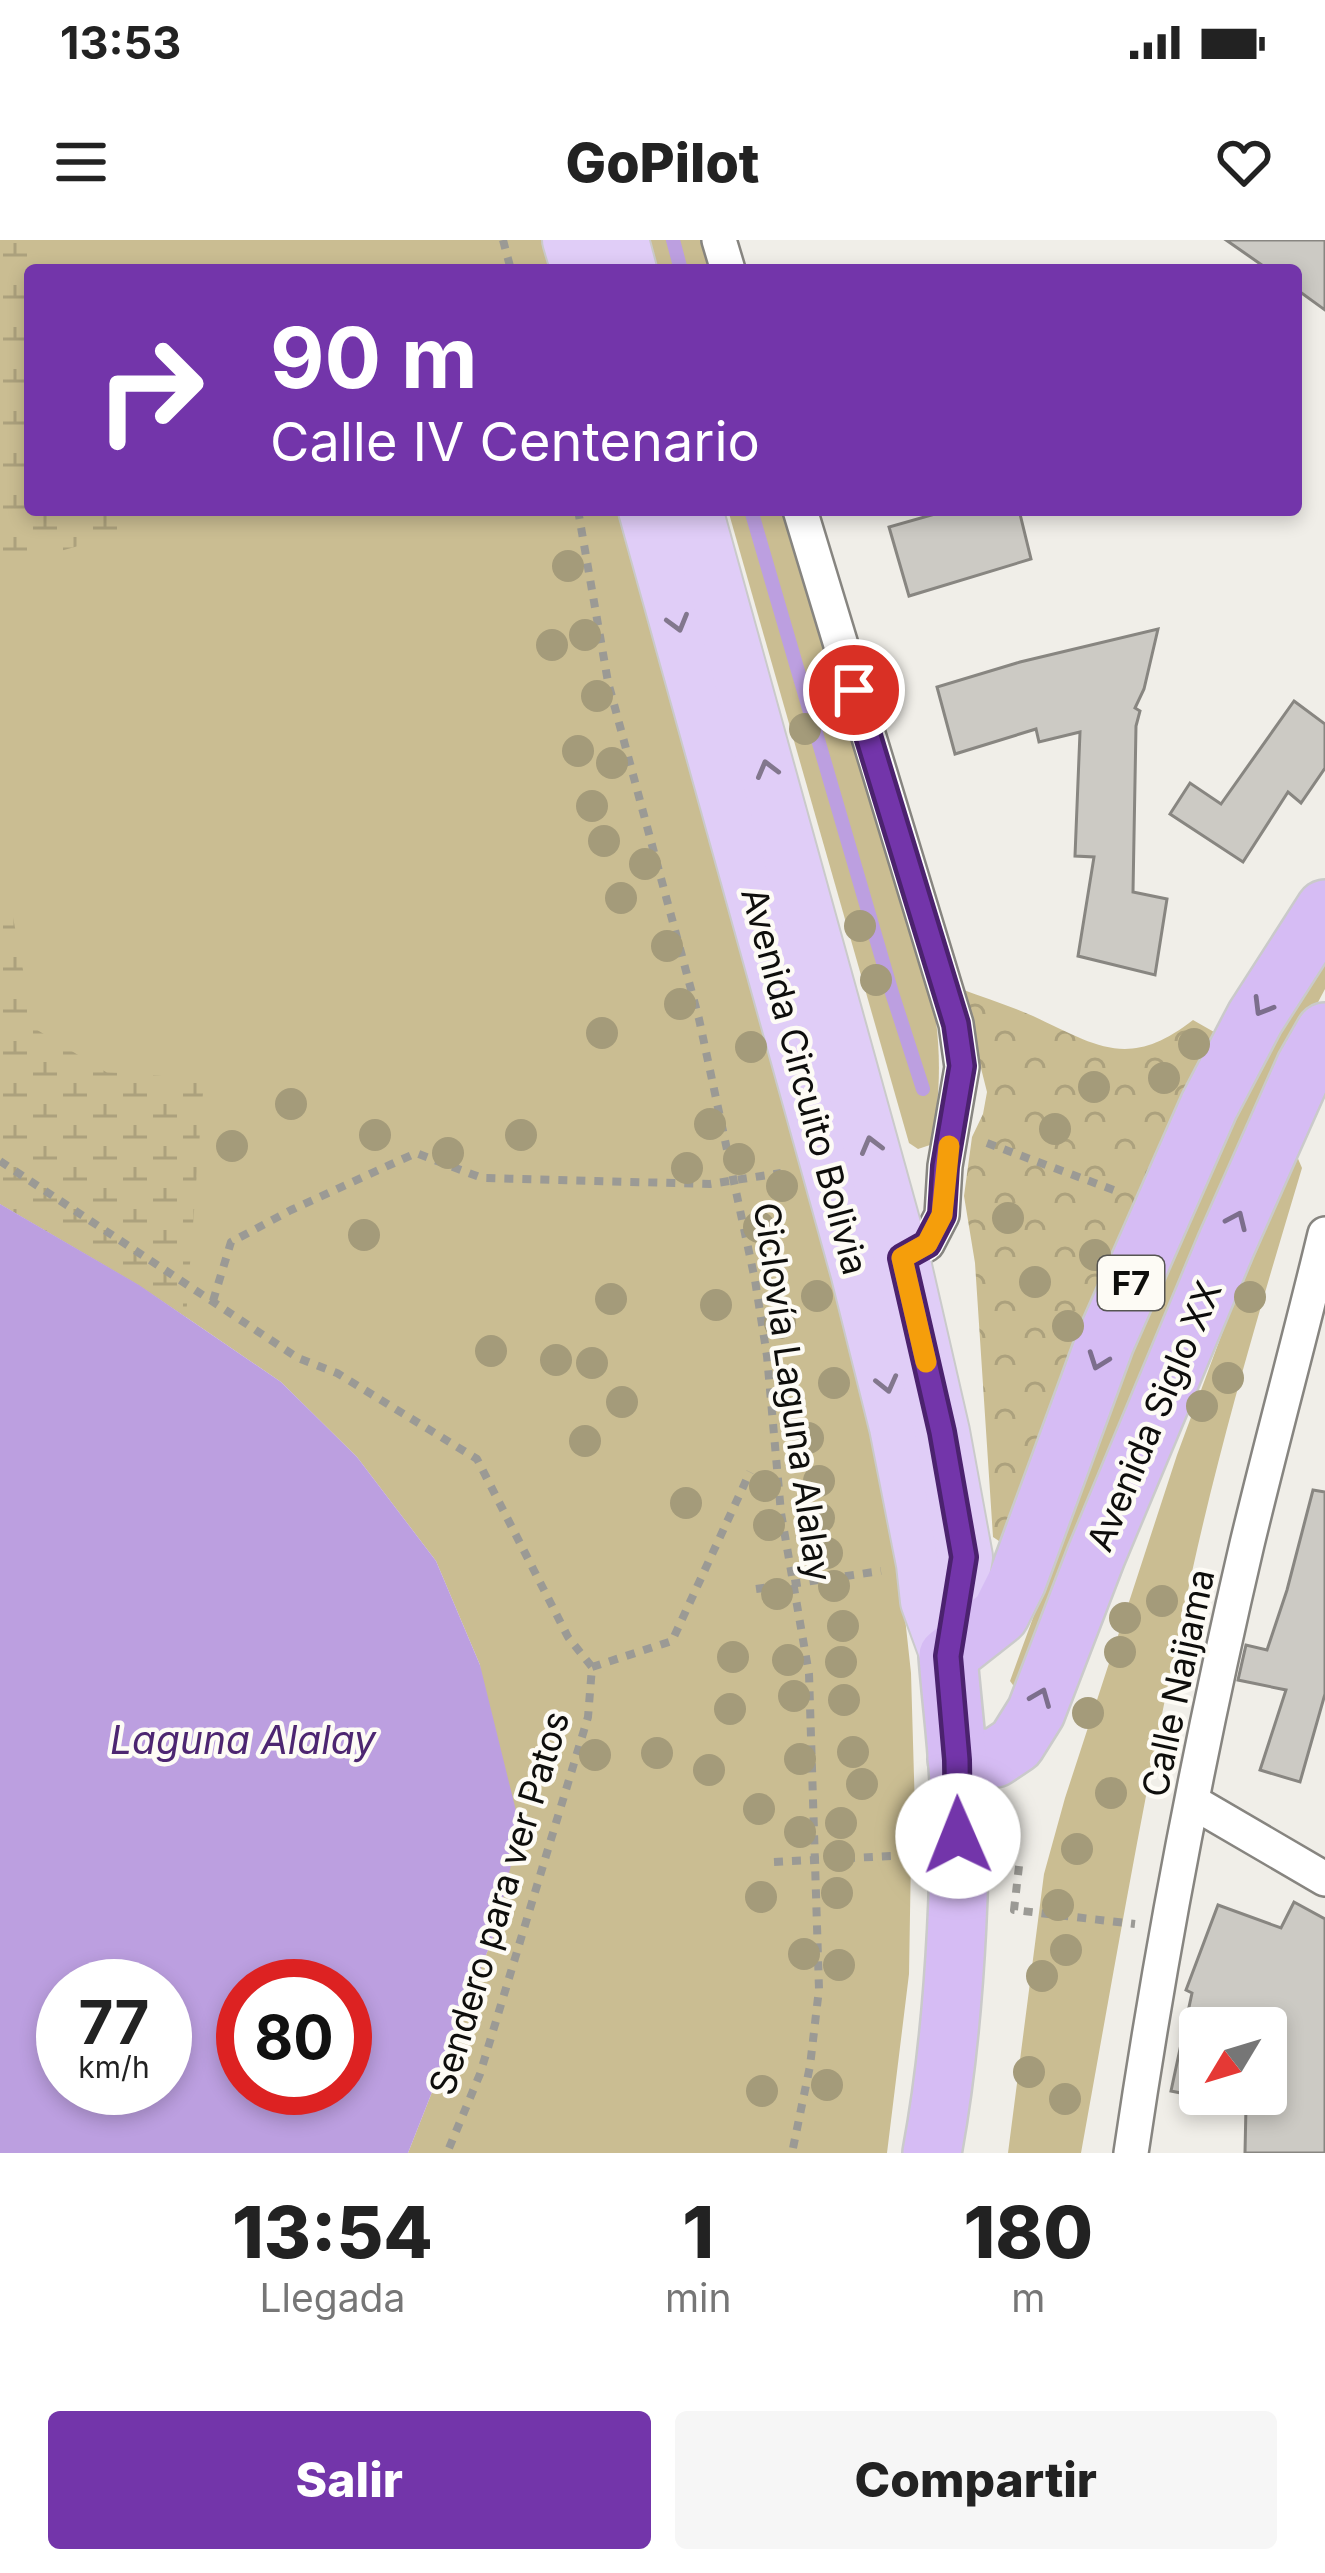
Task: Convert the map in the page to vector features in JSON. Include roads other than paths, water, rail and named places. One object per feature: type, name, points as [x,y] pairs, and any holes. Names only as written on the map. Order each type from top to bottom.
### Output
[{"type":"highway","name":"Avenida Siglo XX","points":[[948,1656],[1000,1615],[1017,1581],[1105,1342],[1209,1106],[1255,1018],[1325,909]]},
{"type":"highway","name":"Avenida Siglo XX","points":[[957,1760],[995,1758],[1016,1744],[1036,1712],[1226,1245],[1318,1060]]},
{"type":"highway","name":"Avenida Circuito Bolivia","points":[[932,2153],[953,1960],[960,1812],[948,1656]]},
{"type":"main road","name":"Avenida Circuito Bolivia","points":[[648,516],[829,1164],[880,1264],[897,1427],[928,1601],[948,1656]]},
{"type":"main road","name":"Avenida Circuito Bolivia","points":[[696,516],[880,1264],[942,1432],[964,1557],[948,1656]]},
{"type":"street","points":[[802,516],[956,1024],[962,1066],[942,1215],[927,1244],[880,1264]]},
{"type":"street","name":"Calle Naijama","points":[[1132,2153],[1193,1802],[1247,1545],[1325,1234]]},
{"type":"street","points":[[1193,1802],[1325,1879]]},
{"type":"water","name":"Laguna Alalay","points":[[0,1204],[139,1285],[281,1382],[357,1457],[436,1561],[480,1665],[520,1827],[495,1932],[408,2153],[0,2153]]},
{"type":"waterway","points":[[673,240],[679,264]]},
{"type":"waterway","points":[[753,516],[923,1089]]}]
